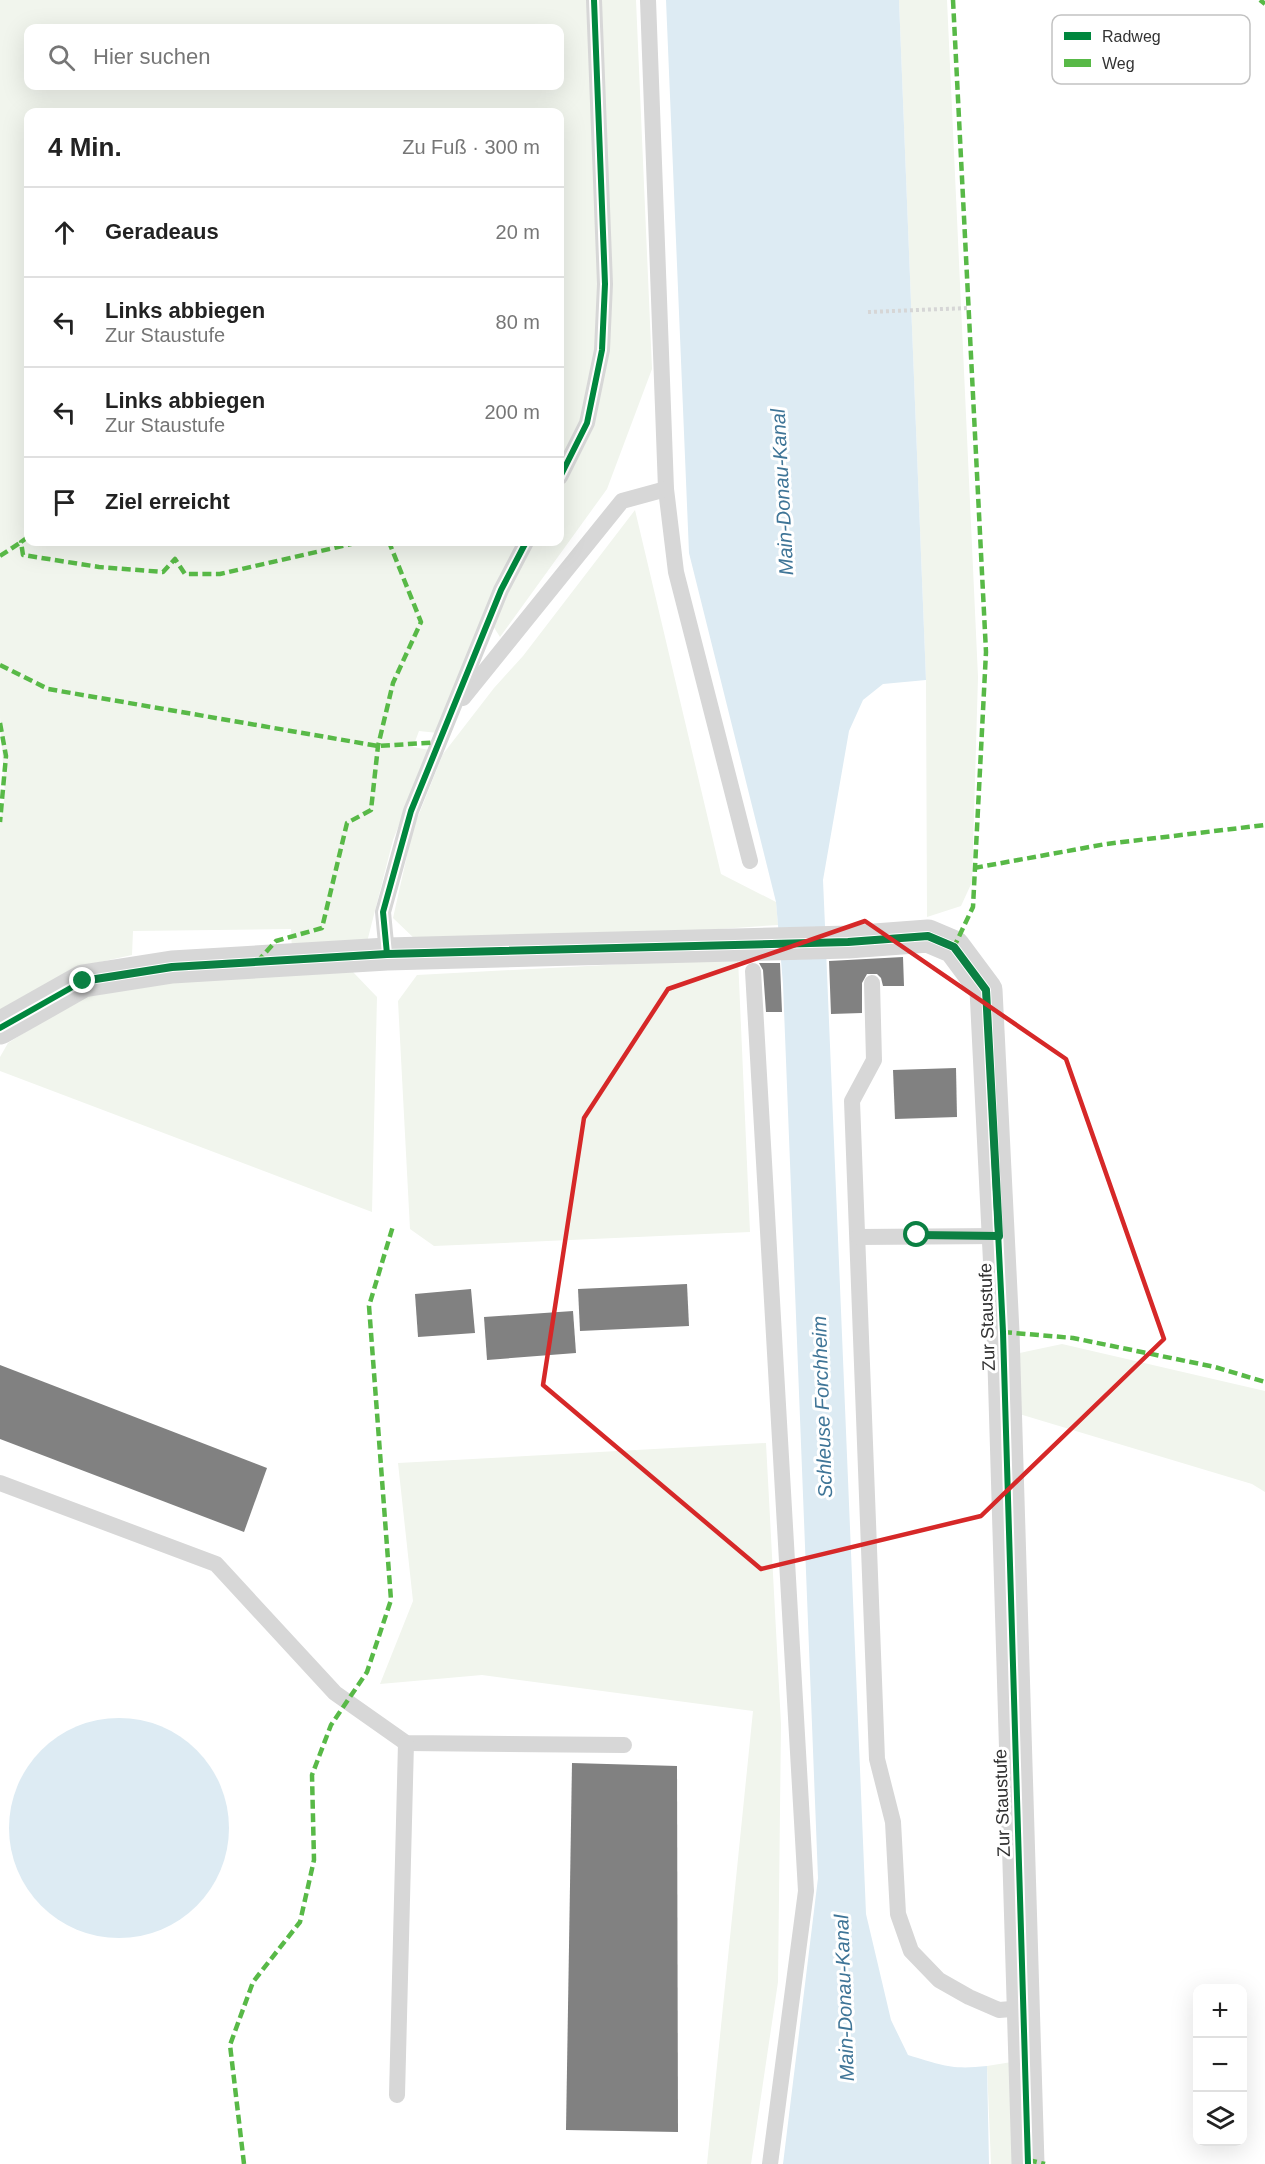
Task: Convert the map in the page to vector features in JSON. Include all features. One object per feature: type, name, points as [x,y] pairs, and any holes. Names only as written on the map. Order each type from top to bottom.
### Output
[{"type":"street","name":"Zur Staustufe","points":[[0,1028],[83,981],[172,967],[387,954],[752,958],[848,942],[928,936],[954,947],[986,990],[1003,1332],[1028,2164]]},
{"type":"lane","points":[[564,469],[587,423],[602,350],[605,284],[594,0]]},
{"type":"lane","points":[[648,0],[666,489],[676,572],[750,861]]},
{"type":"lane","points":[[453,712],[622,501],[666,489]]},
{"type":"lane","points":[[387,954],[383,912],[411,811],[501,591],[524,546]]},
{"type":"lane","points":[[752,958],[806,1891],[770,2164]]},
{"type":"lane","points":[[872,983],[874,1060],[852,1101],[877,1759],[893,1822],[898,1914],[911,1951],[939,1980],[999,2010],[1024,2008]]},
{"type":"lane","points":[[858,1237],[999,1236]]},
{"type":"lane","points":[[0,1483],[216,1564],[335,1693],[405,1743],[624,1744]]},
{"type":"lane","points":[[397,2095],[405,1743]]},
{"type":"path","points":[[868,312],[968,308]]},
{"type":"highlighted area","points":[[865,921],[1066,1059],[1164,1339],[981,1516],[761,1569],[543,1385],[584,1118],[668,989]]},
{"type":"shaded area","points":[[0,0],[636,0],[652,369],[607,489],[500,637],[488,618],[438,733],[419,731],[413,747],[429,750],[393,840],[367,942],[292,953],[291,929],[133,931],[132,955],[77,967],[0,1014],[0,823],[5,795],[0,717]]},
{"type":"shaded area","points":[[899,0],[947,0],[978,677],[972,882],[961,906],[927,917],[926,680]]},
{"type":"shaded area","points":[[635,510],[721,874],[776,902],[778,925],[643,934],[417,941],[393,918],[413,829],[443,754],[494,688],[523,656]]},
{"type":"shaded area","points":[[738,958],[750,1232],[434,1246],[410,1229],[398,1001],[417,975]]},
{"type":"shaded area","points":[[353,972],[377,997],[372,1212],[0,1071],[0,1057],[8,1043],[87,993],[157,983]]},
{"type":"shaded area","points":[[1062,1344],[1265,1391],[1265,1492],[1252,1484],[1013,1412],[1015,1354]]},
{"type":"shaded area","points":[[766,1443],[781,1724],[778,1982],[751,2164],[707,2164],[753,1711],[482,1675],[380,1684],[413,1601],[398,1463]]},
{"type":"shaded area","points":[[1018,2061],[1022,2164],[991,2164],[987,2066]]},
{"type":"water","points":[[666,0],[899,0],[926,680],[883,684],[863,700],[849,731],[823,880],[866,1914],[891,2020],[908,2055],[955,2067],[987,2066],[989,2164],[783,2164],[818,1878],[783,984],[776,902],[689,553]]},
{"type":"water","points":[[119,1718],[140,1720],[171,1731],[197,1750],[216,1776],[227,1807],[229,1828],[227,1849],[216,1880],[197,1906],[171,1925],[140,1936],[119,1938],[98,1936],[67,1925],[41,1906],[22,1880],[11,1849],[9,1828],[11,1807],[22,1776],[41,1750],[67,1731],[98,1720]]},
{"type":"building","points":[[903,957],[904,986],[883,986],[877,974],[867,974],[862,983],[862,1013],[831,1014],[829,961]]},
{"type":"building","points":[[759,963],[780,963],[782,1012],[766,1012],[763,970]]},
{"type":"building","points":[[956,1068],[957,1117],[895,1119],[893,1070]]},
{"type":"building","points":[[687,1284],[689,1326],[580,1331],[578,1289]]},
{"type":"building","points":[[471,1289],[475,1333],[418,1337],[415,1294]]},
{"type":"building","points":[[573,1311],[576,1353],[487,1360],[484,1317]]},
{"type":"building","points":[[0,1365],[267,1468],[244,1532],[0,1439]]},
{"type":"building","points":[[572,1763],[677,1766],[678,2132],[566,2130]]},
{"type":"marked path","points":[[953,0],[986,652],[973,907],[954,947]]},
{"type":"marked path","points":[[1260,0],[1265,4]]},
{"type":"marked path","points":[[24,540],[21,542],[23,555],[99,567],[163,572],[175,559],[185,574],[220,574],[342,546]]},
{"type":"marked path","points":[[0,556],[21,542]]},
{"type":"marked path","points":[[257,962],[276,941],[322,928],[347,823],[371,810],[378,746],[393,683],[421,622],[391,546]]},
{"type":"marked path","points":[[0,665],[48,689],[378,746],[441,742]]},
{"type":"marked path","points":[[0,723],[6,756],[0,822]]},
{"type":"marked path","points":[[974,868],[1106,844],[1265,825]]},
{"type":"marked path","points":[[244,2164],[230,2045],[253,1982],[300,1922],[314,1860],[312,1775],[331,1725],[367,1672],[391,1600],[369,1306],[393,1226]]},
{"type":"marked path","points":[[1003,1332],[1073,1338],[1215,1367],[1265,1382]]},
{"type":"marked path","points":[[1028,2160],[1045,2164]]},
{"type":"cycle path","points":[[564,469],[587,423],[602,350],[605,284],[594,0]]},
{"type":"cycle path","points":[[387,954],[383,912],[411,811],[501,590],[524,546]]},
{"type":"cycle path","points":[[0,1028],[83,981],[172,967],[387,954],[848,942],[928,936],[954,947],[986,990],[1003,1332],[1028,2164]]},
{"type":"route","points":[[83,981],[172,967],[387,954],[848,942],[928,936],[954,947],[986,990],[999,1236],[917,1235]]},
{"type":"water label","name":"Main-Donau-Kanal","points":[[782,492]]},
{"type":"water label","name":"Schleuse Forchheim","points":[[822,1407]]},
{"type":"water label","name":"Main-Donau-Kanal","points":[[844,1998]]}]
